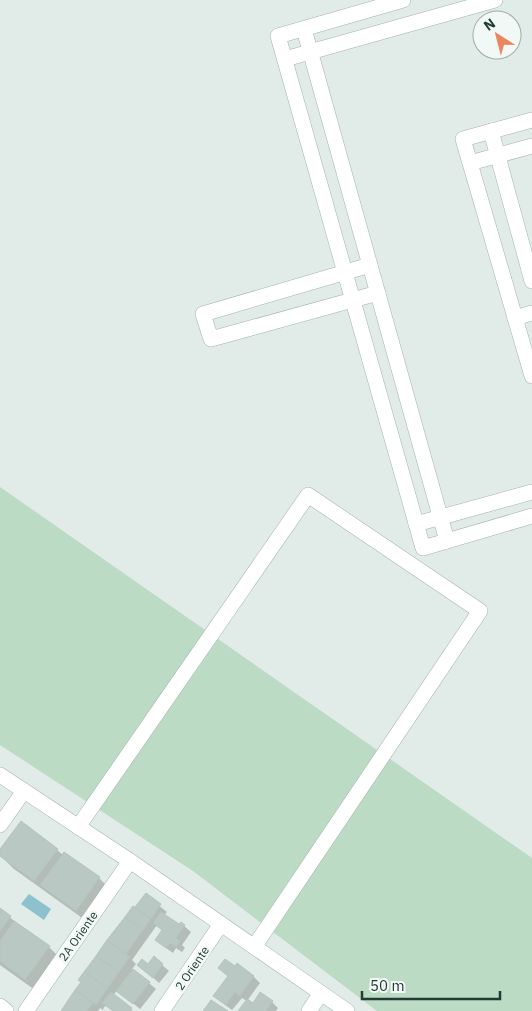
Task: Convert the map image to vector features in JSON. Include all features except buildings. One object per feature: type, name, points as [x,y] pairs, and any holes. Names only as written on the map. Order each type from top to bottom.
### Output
[{"type":"street","points":[[403,0],[278,36],[423,548],[532,516]]},
{"type":"street","points":[[285,59],[495,0]]},
{"type":"street","points":[[304,29],[447,541]]},
{"type":"street","points":[[532,120],[463,139],[532,376]]},
{"type":"street","points":[[491,131],[532,280]]},
{"type":"street","points":[[470,163],[532,146]]},
{"type":"street","points":[[370,265],[203,314],[211,339],[378,293]]},
{"type":"street","points":[[515,318],[532,313]]},
{"type":"street","points":[[416,524],[532,492]]},
{"type":"street","points":[[78,826],[308,495],[480,611],[254,947]]},
{"type":"street","points":[[0,775],[130,861],[347,1011]]},
{"type":"street","points":[[0,825],[24,791]]},
{"type":"street","name":"2A Oriente","points":[[26,1011],[130,861]]},
{"type":"street","name":"2 Oriente","points":[[162,1011],[221,924]]},
{"type":"street","points":[[309,1011],[321,993]]},
{"type":"street","points":[[0,1006],[6,1011]]},
{"type":"green space","points":[[0,487],[532,858],[532,1011],[377,1011],[193,871],[0,745]]},
{"type":"water","points":[[29,894],[51,909],[44,920],[21,904]]}]
